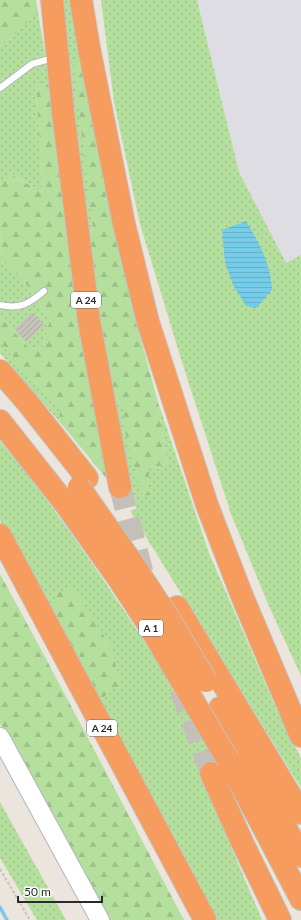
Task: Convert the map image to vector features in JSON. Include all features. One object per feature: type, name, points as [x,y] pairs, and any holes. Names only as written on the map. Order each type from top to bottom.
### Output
[{"type":"highway","name":"A 24","points":[[52,0],[57,57],[89,322],[120,486]]},
{"type":"highway","points":[[81,0],[90,56],[124,224],[148,322],[207,506],[242,596],[301,736]]},
{"type":"highway","name":"A 1","points":[[0,371],[27,402],[83,483],[166,614],[206,681],[301,856]]},
{"type":"highway","name":"A 1","points":[[0,390],[83,483],[143,556],[177,607],[301,813]]},
{"type":"highway","name":"A 1","points":[[0,421],[64,502],[118,578],[148,624],[228,760],[301,899]]},
{"type":"highway","name":"A 24","points":[[0,535],[205,920]]},
{"type":"highway","points":[[269,660],[301,714]]},
{"type":"highway","points":[[211,773],[243,844],[280,920]]},
{"type":"highway","points":[[243,844],[273,920]]},
{"type":"main road","points":[[0,737],[100,920]]},
{"type":"lane","points":[[0,88],[32,64],[44,59],[57,57]]},
{"type":"lane","points":[[0,305],[18,307],[32,301],[44,290]]},
{"type":"path","points":[[0,869],[30,920]]},
{"type":"shaded area","points":[[197,0],[301,0],[301,255],[286,264],[239,172]]},
{"type":"green space","points":[[0,0],[36,0],[38,13],[0,47]]},
{"type":"green space","points":[[63,0],[75,0],[93,229],[87,233]]},
{"type":"green space","points":[[101,0],[197,0],[239,172],[286,263],[301,255],[301,676],[268,604],[231,514],[181,359],[140,224],[114,102]]},
{"type":"green space","points":[[38,13],[50,84],[36,85],[43,193],[12,174],[0,183],[0,47]]},
{"type":"green space","points":[[83,52],[114,227],[135,318],[158,402],[167,465],[149,467],[149,495],[142,496],[123,423],[123,406],[111,392],[87,233],[93,229],[73,62]]},
{"type":"green space","points":[[50,84],[79,330],[111,484],[59,421],[60,410],[0,342],[0,317],[30,349],[42,347],[50,320],[22,278],[2,260],[0,183],[11,174],[43,193],[36,85]]},
{"type":"green space","points":[[0,229],[2,260],[22,278],[50,320],[42,347],[30,349],[0,317]]},
{"type":"green space","points":[[0,342],[60,410],[59,421],[0,353]]},
{"type":"green space","points":[[111,392],[123,406],[123,423],[149,494],[149,467],[167,465],[158,402],[209,553],[276,708],[301,758],[301,788],[130,511],[136,509]]},
{"type":"green space","points":[[0,441],[46,499],[107,585],[141,636],[222,769],[201,776],[262,920],[213,920],[50,610],[0,520]]},
{"type":"green space","points":[[0,574],[184,920],[110,920],[0,723]]},
{"type":"green space","points":[[74,588],[112,649],[120,684],[98,702],[50,610],[57,592]]},
{"type":"green space","points":[[0,802],[66,920],[37,920],[0,858]]},
{"type":"water","points":[[246,221],[264,254],[271,281],[272,290],[256,308],[246,306],[233,285],[225,262],[222,230]]},
{"type":"building","points":[[32,312],[44,325],[26,342],[15,329]]},
{"type":"waterway","points":[[0,907],[7,920]]},
{"type":"tunnel","points":[[120,487],[144,578]]},
{"type":"tunnel","points":[[180,689],[211,773]]}]
